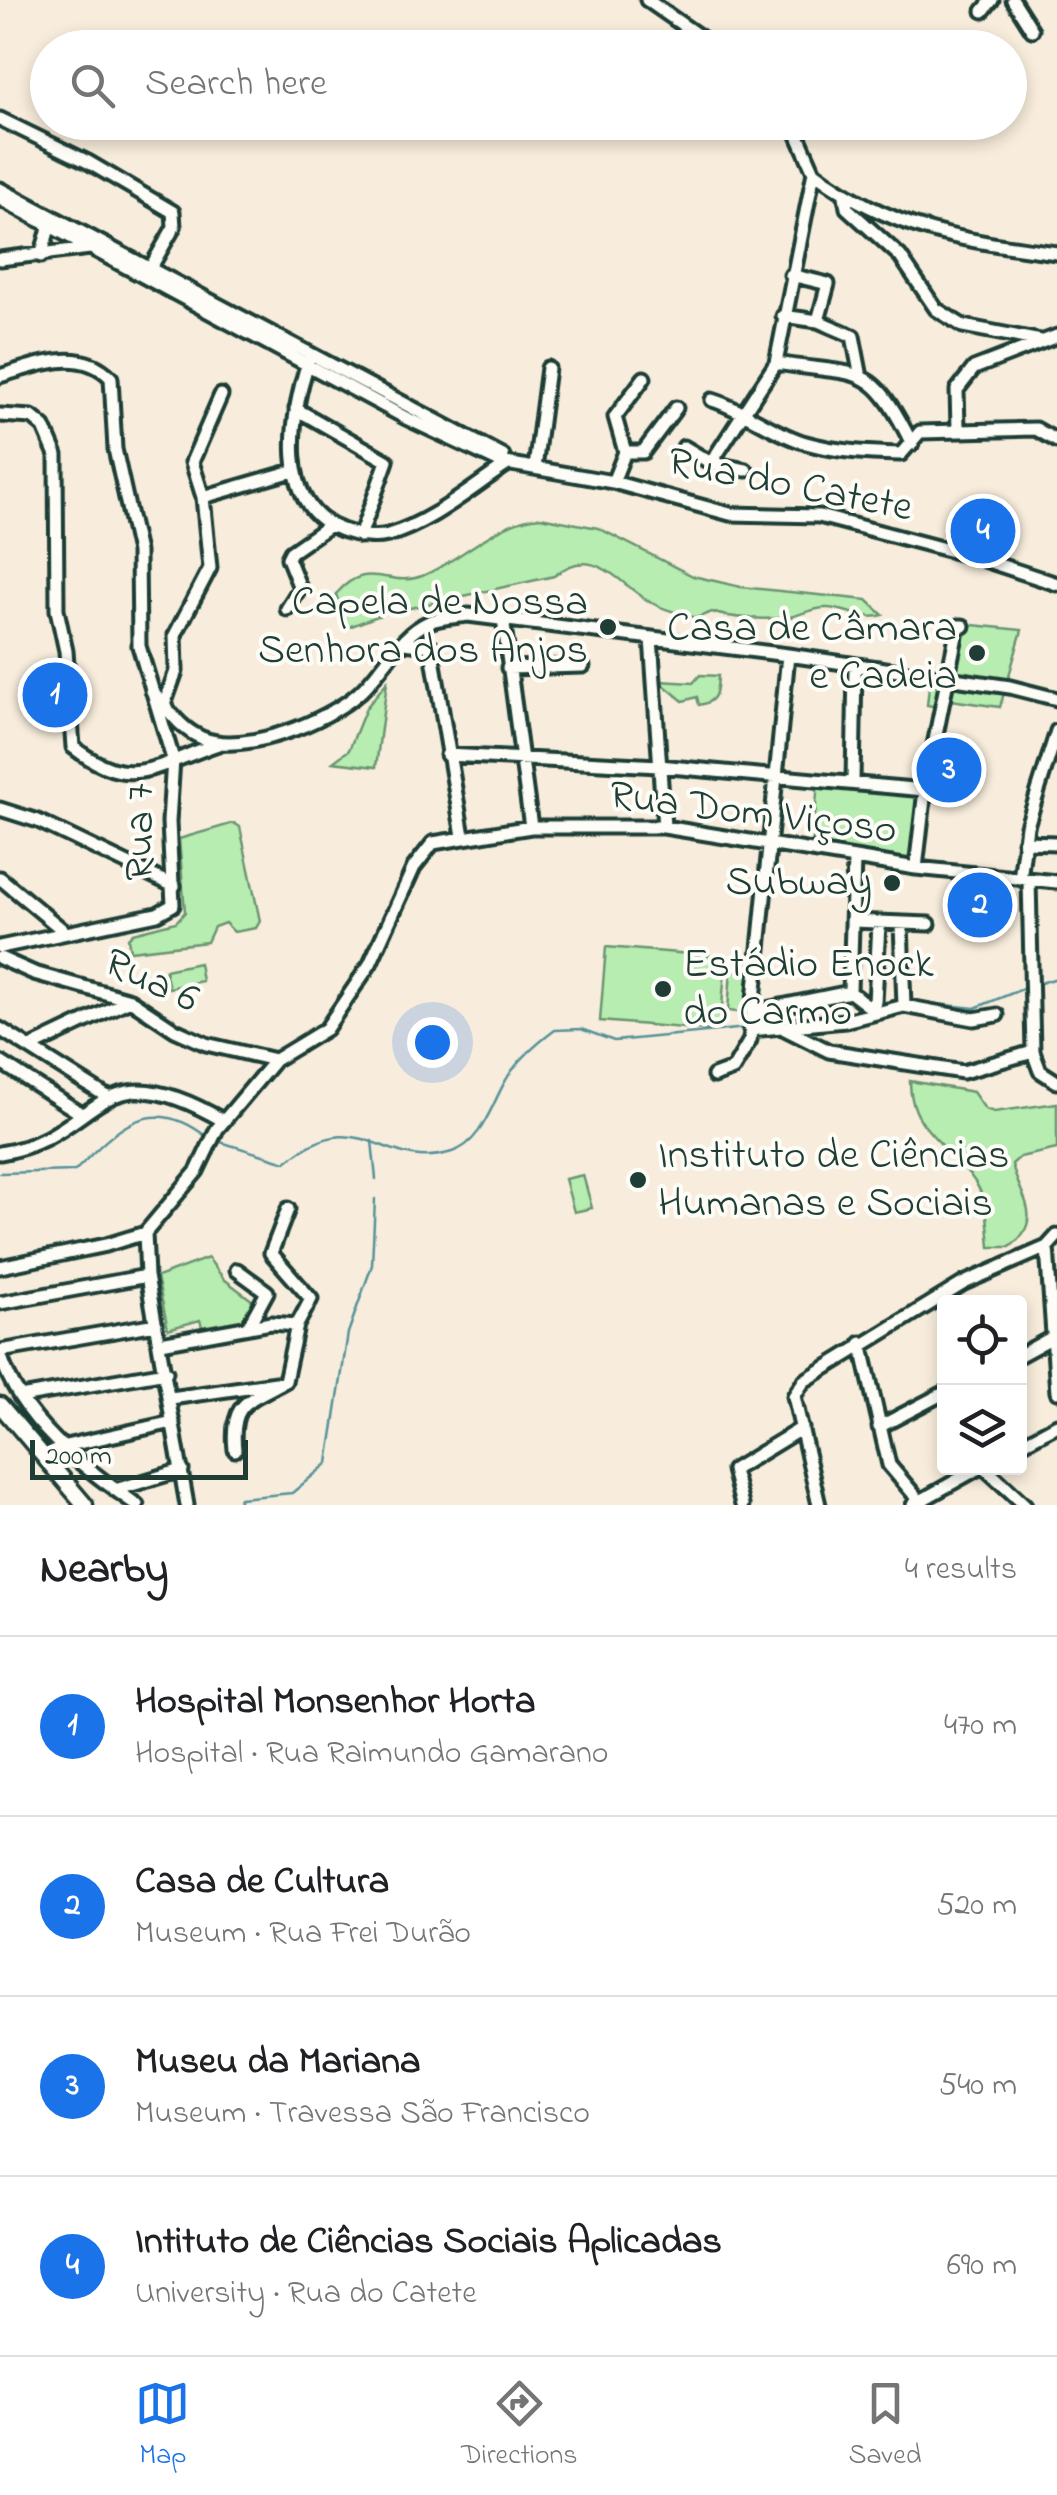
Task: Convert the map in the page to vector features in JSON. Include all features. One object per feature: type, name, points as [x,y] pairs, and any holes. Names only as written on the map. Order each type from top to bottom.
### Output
[{"type":"main road","points":[[0,1405],[85,1505]]},
{"type":"street","points":[[647,0],[690,30]]},
{"type":"street","points":[[982,10],[992,0]]},
{"type":"street","points":[[1013,0],[1032,30]]},
{"type":"street","points":[[0,120],[30,135]]},
{"type":"street","points":[[39,140],[173,212],[174,227],[147,274]]},
{"type":"street","points":[[800,140],[814,172],[845,196],[954,240],[1057,253]]},
{"type":"street","points":[[711,463],[776,364],[814,172]]},
{"type":"street","points":[[0,189],[51,221]]},
{"type":"street","points":[[845,196],[847,208],[900,256],[936,309],[963,326],[1042,341]]},
{"type":"street","points":[[0,199],[51,221]]},
{"type":"street","points":[[41,256],[51,221]]},
{"type":"street","name":"Rua do Catete","points":[[51,221],[508,464],[614,482],[730,514],[819,516],[975,557],[1057,584]]},
{"type":"street","points":[[0,259],[41,256],[93,244]]},
{"type":"street","points":[[792,275],[828,284],[818,321]]},
{"type":"street","points":[[783,316],[818,321],[853,336],[860,372]]},
{"type":"street","points":[[958,428],[956,390],[962,379],[974,368],[1057,336]]},
{"type":"street","points":[[309,358],[296,409],[294,471],[300,490],[330,526],[360,536],[385,536],[418,523],[508,464]]},
{"type":"street","points":[[0,376],[65,360],[88,363],[112,378],[115,449],[138,552],[142,592],[139,646],[173,759]]},
{"type":"street","points":[[776,364],[860,372],[880,386],[912,444]]},
{"type":"street","points":[[535,468],[548,368]]},
{"type":"street","points":[[614,482],[625,452],[615,417],[644,378]]},
{"type":"street","points":[[164,705],[176,671],[175,636],[210,568],[203,497],[192,462],[220,395]]},
{"type":"street","points":[[712,400],[745,410],[803,443],[901,454],[920,432],[958,428],[1036,429],[1057,441]]},
{"type":"street","points":[[625,452],[643,452],[676,408]]},
{"type":"street","points":[[296,409],[387,460],[360,536]]},
{"type":"street","points":[[0,415],[32,417],[44,427],[56,455],[57,610],[71,699],[69,741],[92,762],[120,774],[140,773],[222,743],[246,743],[308,724],[358,694],[402,643],[429,622],[468,615],[1010,687],[1057,699]]},
{"type":"street","points":[[684,447],[711,463],[746,470]]},
{"type":"street","points":[[203,497],[294,471]]},
{"type":"street","points":[[138,618],[146,609],[148,581],[139,519]]},
{"type":"street","points":[[287,609],[300,588],[288,558],[291,552],[330,526]]},
{"type":"street","points":[[503,618],[532,827]]},
{"type":"street","points":[[916,868],[942,697],[958,626],[963,626]]},
{"type":"street","points":[[651,638],[664,827]]},
{"type":"street","points":[[0,1267],[145,1233],[196,1171],[220,1125],[276,1060],[326,1029],[370,964],[426,850],[434,843],[462,836],[431,646],[402,643]]},
{"type":"street","points":[[714,1076],[733,1069],[751,1026],[788,656]]},
{"type":"street","points":[[508,668],[584,666]]},
{"type":"street","points":[[853,782],[855,666]]},
{"type":"street","points":[[152,691],[192,733],[222,743]]},
{"type":"street","points":[[1057,731],[1024,842],[1033,1052],[1040,1071],[1057,1082]]},
{"type":"street","points":[[447,755],[659,766],[925,790]]},
{"type":"street","name":"Rua 7","points":[[0,948],[158,914],[173,905],[169,822],[173,759]]},
{"type":"street","points":[[0,808],[38,821],[174,886]]},
{"type":"street","name":"Rua Dom Viçoso","points":[[462,836],[532,827],[664,827],[769,841],[916,868],[1057,882]]},
{"type":"street","points":[[1024,842],[1057,843]]},
{"type":"street","points":[[850,992],[854,858]]},
{"type":"street","points":[[0,878],[64,932]]},
{"type":"street","points":[[854,921],[929,924]]},
{"type":"street","points":[[850,992],[867,1004],[875,1002],[879,922]]},
{"type":"street","points":[[901,924],[904,1006]]},
{"type":"street","name":"Rua 6","points":[[0,958],[34,973],[130,1000],[175,1030],[206,1044],[276,1060]]},
{"type":"street","points":[[751,1026],[850,992]]},
{"type":"street","points":[[30,1048],[130,1000]]},
{"type":"street","points":[[751,1026],[785,1029],[904,1006],[974,1019],[997,1014]]},
{"type":"street","points":[[0,1029],[106,1096]]},
{"type":"street","points":[[785,1029],[829,1051],[963,1072],[1033,1052]]},
{"type":"street","points":[[0,1062],[80,1113]]},
{"type":"street","points":[[3,1150],[32,1148],[106,1096],[168,1092],[220,1125]]},
{"type":"street","points":[[234,1450],[234,1414],[240,1406],[285,1381],[297,1326],[310,1299],[308,1291],[271,1253],[288,1209]]},
{"type":"street","points":[[145,1233],[147,1276],[188,1505]]},
{"type":"street","points":[[819,1505],[794,1396],[804,1380],[964,1283],[1054,1239],[1057,1392]]},
{"type":"street","points":[[237,1270],[267,1292],[248,1327]]},
{"type":"street","points":[[0,1303],[147,1276]]},
{"type":"street","points":[[161,1344],[270,1323],[297,1326]]},
{"type":"street","points":[[137,1505],[61,1447],[20,1397],[0,1353],[156,1324]]},
{"type":"street","points":[[1027,1352],[1054,1338]]},
{"type":"street","points":[[861,1343],[890,1465],[917,1504],[969,1475]]},
{"type":"street","points":[[20,1397],[166,1372]]},
{"type":"street","points":[[170,1398],[285,1381]]},
{"type":"street","points":[[879,1427],[937,1397]]},
{"type":"street","points":[[46,1457],[61,1447],[173,1422]]},
{"type":"street","points":[[1027,1442],[1057,1425]]},
{"type":"street","points":[[742,1505],[734,1470],[802,1428]]},
{"type":"street","points":[[114,1490],[182,1470]]},
{"type":"street","points":[[990,1475],[1024,1505]]},
{"type":"green space","points":[[540,517],[598,528],[693,576],[741,587],[867,600],[883,615],[869,617],[823,608],[782,618],[712,612],[696,618],[655,605],[604,569],[581,563],[554,576],[383,614],[346,628],[336,594],[347,583],[368,575],[399,579],[422,576],[509,525]]},
{"type":"green space","points":[[953,623],[1022,630],[1000,707],[950,700],[948,709],[927,705],[930,677],[949,678]]},
{"type":"green space","points":[[700,675],[718,676],[715,696],[699,705],[697,697],[683,701],[659,681],[693,683]]},
{"type":"green space","points":[[387,682],[376,767],[333,762],[349,750],[366,708]]},
{"type":"green space","points":[[818,783],[923,792],[911,867],[812,848]]},
{"type":"green space","points":[[234,823],[240,827],[260,921],[256,928],[234,932],[225,923],[214,927],[207,942],[130,951],[128,938],[133,933],[176,922],[185,912],[179,839]]},
{"type":"green space","name":"Estádio Enock do Carmo","points":[[606,947],[726,957],[720,1031],[600,1021]]},
{"type":"green space","points":[[199,963],[202,981],[169,988],[165,970]]},
{"type":"green space","points":[[731,970],[750,972],[746,1013],[728,1011]]},
{"type":"green space","points":[[910,1081],[973,1092],[985,1109],[994,1112],[1057,1103],[1057,1149],[1020,1157],[1012,1164],[1028,1216],[1027,1226],[1010,1247],[990,1247],[981,1192],[925,1126],[912,1098]]},
{"type":"green space","points":[[583,1175],[592,1208],[574,1212],[565,1179]]},
{"type":"green space","points":[[208,1258],[224,1279],[253,1301],[246,1331],[205,1337],[200,1320],[168,1329],[157,1277]]},
{"type":"waterway","points":[[1037,984],[1057,978]]},
{"type":"waterway","points":[[907,1001],[975,1008],[1025,988]]},
{"type":"waterway","points":[[214,1140],[286,1162],[312,1144],[334,1137],[353,1137],[407,1154],[452,1152],[479,1131],[510,1073],[555,1030],[581,1029],[614,1041],[747,1028]]},
{"type":"waterway","points":[[0,1173],[75,1171],[120,1130],[151,1117],[168,1117],[207,1137]]},
{"type":"waterway","points":[[372,1141],[376,1179]]},
{"type":"waterway","points":[[237,1505],[240,1498],[292,1493],[328,1463],[348,1333],[372,1265],[375,1199]]},
{"type":"place","name":"Intituto de Ciências Sociais Aplicadas","points":[[983,531]]},
{"type":"place","name":"Capela de Nossa Senhora dos Anjos","points":[[608,627]]},
{"type":"place","name":"Casa de Câmara e Cadeia","points":[[977,653]]},
{"type":"place","name":"Hospital Monsenhor Horta","points":[[55,695]]},
{"type":"place","name":"Museu da Mariana","points":[[949,770]]},
{"type":"place","name":"Subway","points":[[892,883]]},
{"type":"place","name":"Casa de Cultura","points":[[980,905]]},
{"type":"place","name":"Estádio Enock do Carmo","points":[[663,989]]},
{"type":"place","name":"Instituto de Ciências Humanas e Sociais","points":[[638,1180]]}]
